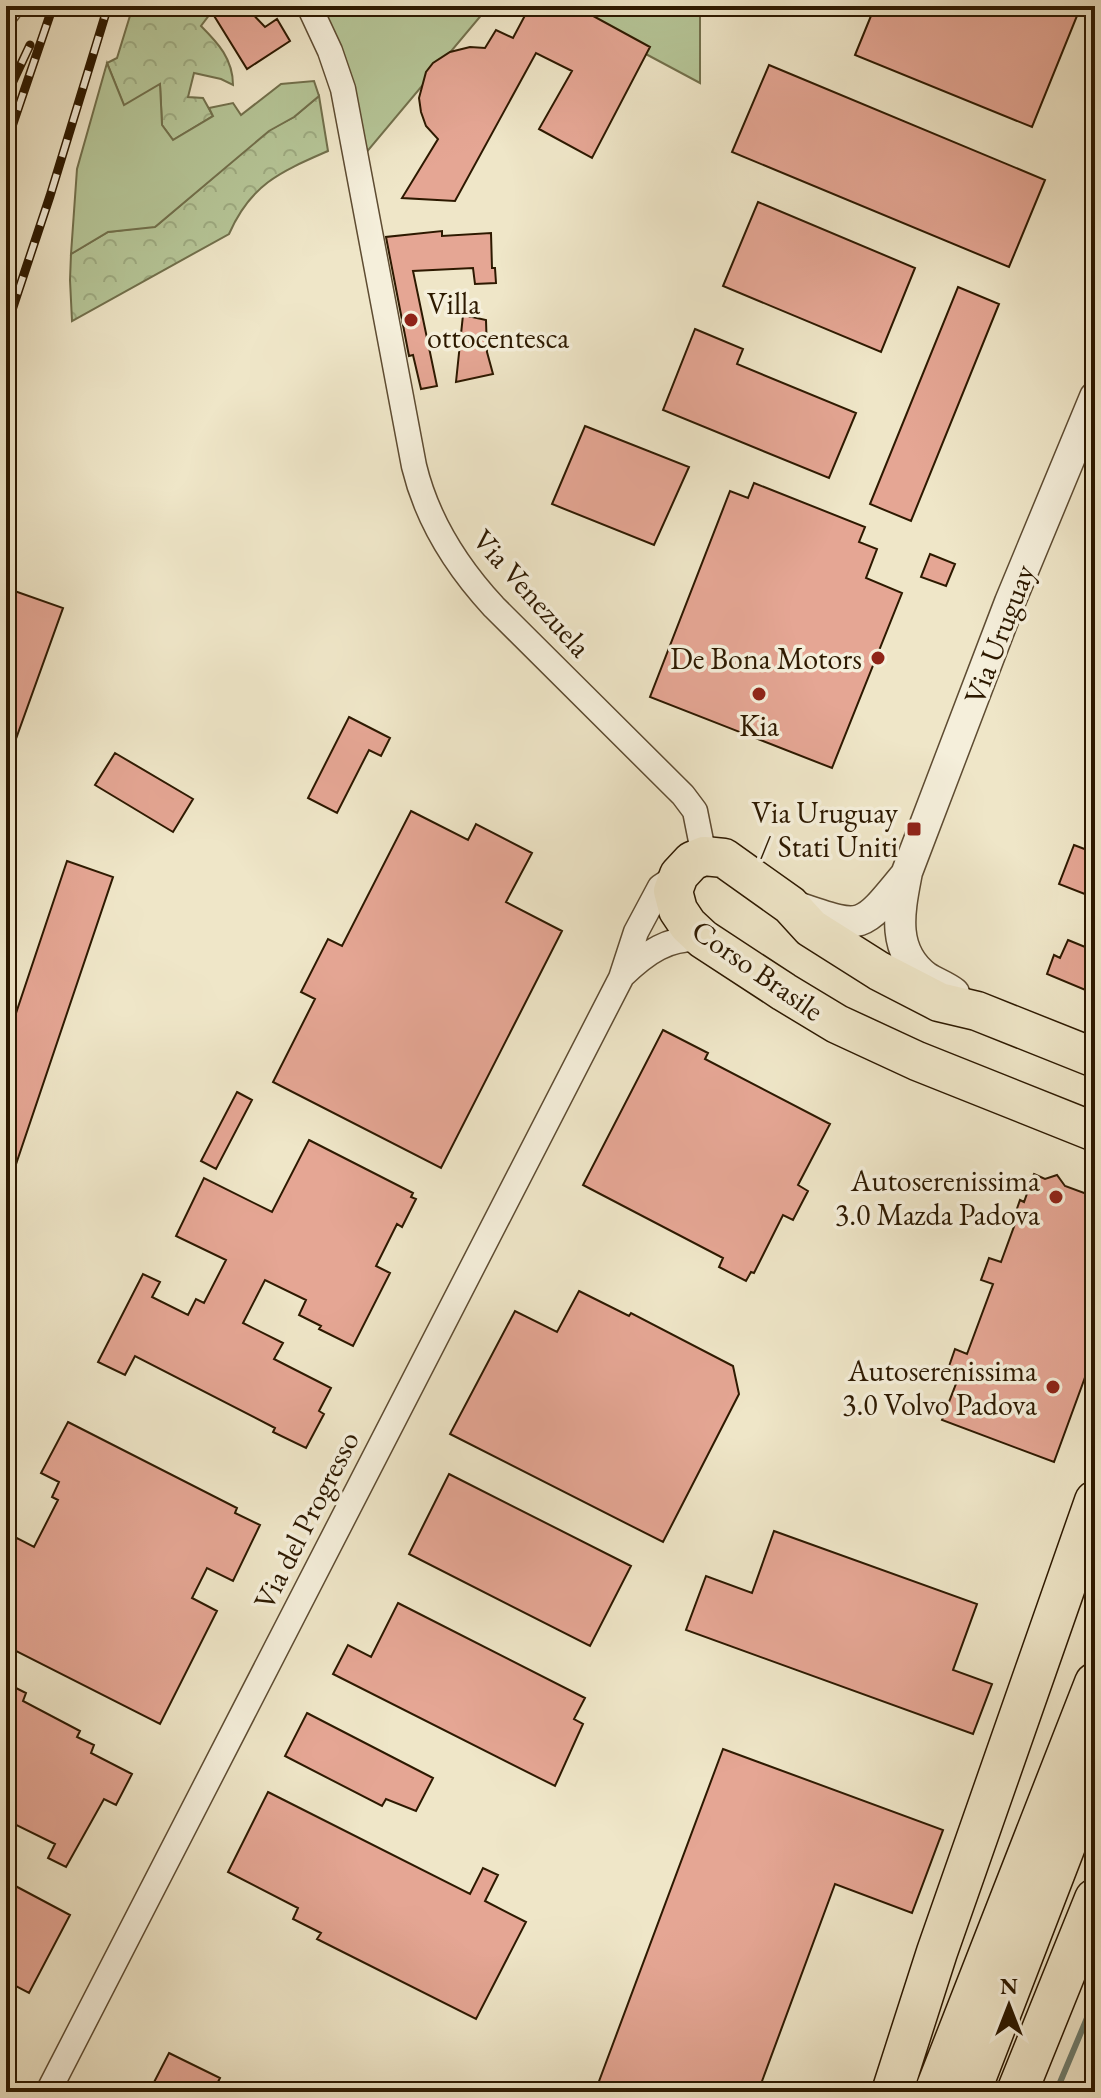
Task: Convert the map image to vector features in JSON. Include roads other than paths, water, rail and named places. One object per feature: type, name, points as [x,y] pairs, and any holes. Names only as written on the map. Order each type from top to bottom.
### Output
[{"type":"highway","points":[[892,2092],[937,1952],[1095,1501]]},
{"type":"highway","points":[[935,2092],[1095,1683]]},
{"type":"highway","points":[[970,2092],[1095,1768]]},
{"type":"highway","points":[[1017,2092],[1095,1899]]},
{"type":"main road","points":[[694,853],[724,858],[790,905],[811,928],[879,971],[939,1002],[977,1011],[1095,1058]]},
{"type":"main road","name":"Corso Brasile","points":[[694,853],[673,891],[678,910],[703,939],[837,1024],[917,1061],[1095,1132]]},
{"type":"street","points":[[6,14],[12,6]]},
{"type":"street","name":"Via Venezuela","points":[[309,6],[343,89],[419,487],[445,544],[470,581],[683,795],[695,811],[694,853]]},
{"type":"street","name":"Via Uruguay","points":[[977,1011],[947,987],[926,977],[904,950],[898,915],[907,872],[1010,602],[1095,397]]},
{"type":"street","name":"Via del Progresso","points":[[48,2092],[621,978],[632,940],[660,887],[694,853]]},
{"type":"street","name":"Via Uruguay","points":[[790,905],[833,921],[850,923],[867,918],[907,872]]},
{"type":"street","name":"Via del Progresso","points":[[621,978],[654,948],[678,941],[703,939]]},
{"type":"waterway","points":[[1056,2092],[1095,1999]]},
{"type":"railway","points":[[6,144],[53,6]]},
{"type":"railway","points":[[6,328],[108,6]]},
{"type":"railway","points":[[6,96],[30,45]]},
{"type":"place","name":"Villa ottocentesca","points":[[411,320]]},
{"type":"place","name":"De Bona Motors","points":[[878,658]]},
{"type":"place","name":"Kia","points":[[759,694]]},
{"type":"place","name":"Via Uruguay / Stati Uniti","points":[[914,829]]},
{"type":"place","name":"Autoserenissima 3.0 Mazda Padova","points":[[1056,1197]]},
{"type":"place","name":"Autoserenissima 3.0 Volvo Padova","points":[[1053,1387]]}]
